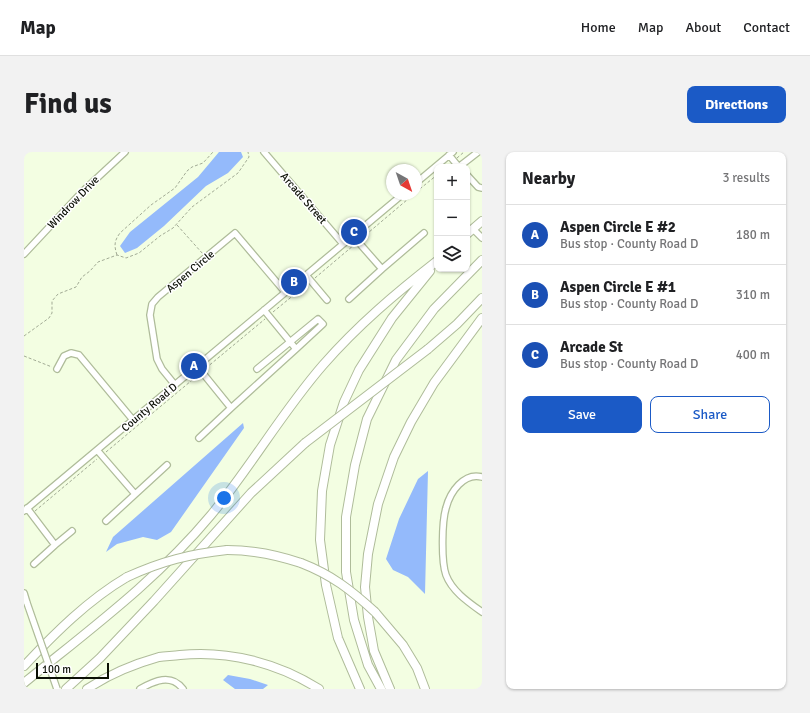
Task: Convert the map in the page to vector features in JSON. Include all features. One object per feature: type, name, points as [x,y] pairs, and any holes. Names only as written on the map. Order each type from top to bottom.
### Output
[{"type":"highway","points":[[470,231],[482,221]]},
{"type":"highway","points":[[381,689],[368,665],[354,620],[346,572],[346,517],[354,465],[367,420],[396,360],[434,309],[482,260]]},
{"type":"highway","points":[[24,683],[131,596],[158,572],[211,515],[299,395],[323,365],[347,339],[390,298],[434,263]]},
{"type":"highway","points":[[360,689],[338,638],[326,585],[320,540],[322,490],[330,445],[344,402],[360,370],[392,318],[434,265]]},
{"type":"highway","points":[[66,689],[100,658],[154,601],[251,493],[305,443],[428,349],[457,324],[482,298]]},
{"type":"highway","points":[[390,689],[374,651],[368,617],[366,587],[368,554],[378,504],[394,457],[411,422],[434,383],[482,318]]},
{"type":"highway","points":[[24,666],[70,620],[111,586],[127,577],[152,566],[182,557],[227,550],[244,550],[280,556],[301,563],[336,580],[357,595],[375,612],[403,646],[417,668],[425,689]]},
{"type":"highway","points":[[87,689],[99,681],[130,667],[160,657],[199,653],[234,657],[271,665],[306,681],[319,689]]},
{"type":"street","name":"Windrow Drive","points":[[24,254],[82,192],[125,152]]},
{"type":"street","name":"Arcade Street","points":[[264,152],[343,244]]},
{"type":"street","points":[[464,164],[478,152]]},
{"type":"street","points":[[422,178],[451,154],[457,164]]},
{"type":"street","points":[[470,178],[478,187],[482,188]]},
{"type":"street","name":"County Road D","points":[[26,510],[396,200]]},
{"type":"street","points":[[470,231],[482,238]]},
{"type":"street","name":"Aspen Circle","points":[[175,385],[162,369],[157,359],[150,320],[150,309],[152,304],[158,298],[236,232],[285,292]]},
{"type":"street","points":[[349,299],[424,233]]},
{"type":"street","points":[[353,236],[382,269]]},
{"type":"street","points":[[306,275],[327,300]]},
{"type":"street","points":[[264,310],[296,349]]},
{"type":"street","points":[[199,438],[323,324],[318,318],[257,369]]},
{"type":"street","points":[[57,369],[64,356],[71,353],[79,355],[133,420]]},
{"type":"street","points":[[197,366],[231,408]]},
{"type":"street","points":[[97,450],[136,494]]},
{"type":"street","points":[[106,521],[167,465]]},
{"type":"street","points":[[482,477],[474,476],[465,480],[458,486],[449,500],[446,507],[444,520],[443,561],[446,575],[454,588],[482,612]]},
{"type":"street","points":[[26,510],[32,514],[55,545]]},
{"type":"street","points":[[34,564],[72,531]]},
{"type":"street","points":[[24,593],[57,689]]},
{"type":"street","points":[[140,689],[152,682],[170,679],[178,683],[183,689]]},
{"type":"path","points":[[117,255],[114,245],[116,238],[120,233],[151,205],[175,188],[187,171],[192,167],[203,163],[214,152]]},
{"type":"path","points":[[24,336],[49,318],[52,313],[52,301],[58,294],[76,287],[82,277],[98,262],[117,255],[126,258],[132,257],[160,236],[178,225],[192,207],[238,172],[249,158],[248,152]]},
{"type":"path","points":[[422,187],[434,177]]},
{"type":"path","points":[[32,514],[407,200]]},
{"type":"path","points":[[178,225],[206,258]]},
{"type":"path","points":[[24,356],[57,369]]},
{"type":"water","points":[[219,152],[241,152],[243,157],[228,173],[206,186],[164,226],[137,248],[125,253],[120,246],[130,232],[198,177]]},
{"type":"water","points":[[243,423],[244,428],[171,532],[157,540],[143,537],[117,544],[106,552],[113,537]]},
{"type":"water","points":[[428,471],[425,594],[408,577],[393,570],[386,559],[399,519],[418,479]]},
{"type":"water","points":[[228,675],[250,679],[268,685],[263,689],[235,689],[223,680]]},
{"type":"place","name":"Arcade St","points":[[354,232]]},
{"type":"place","name":"Aspen Circle E #1","points":[[294,282]]},
{"type":"place","name":"Aspen Circle E #2","points":[[194,366]]}]
